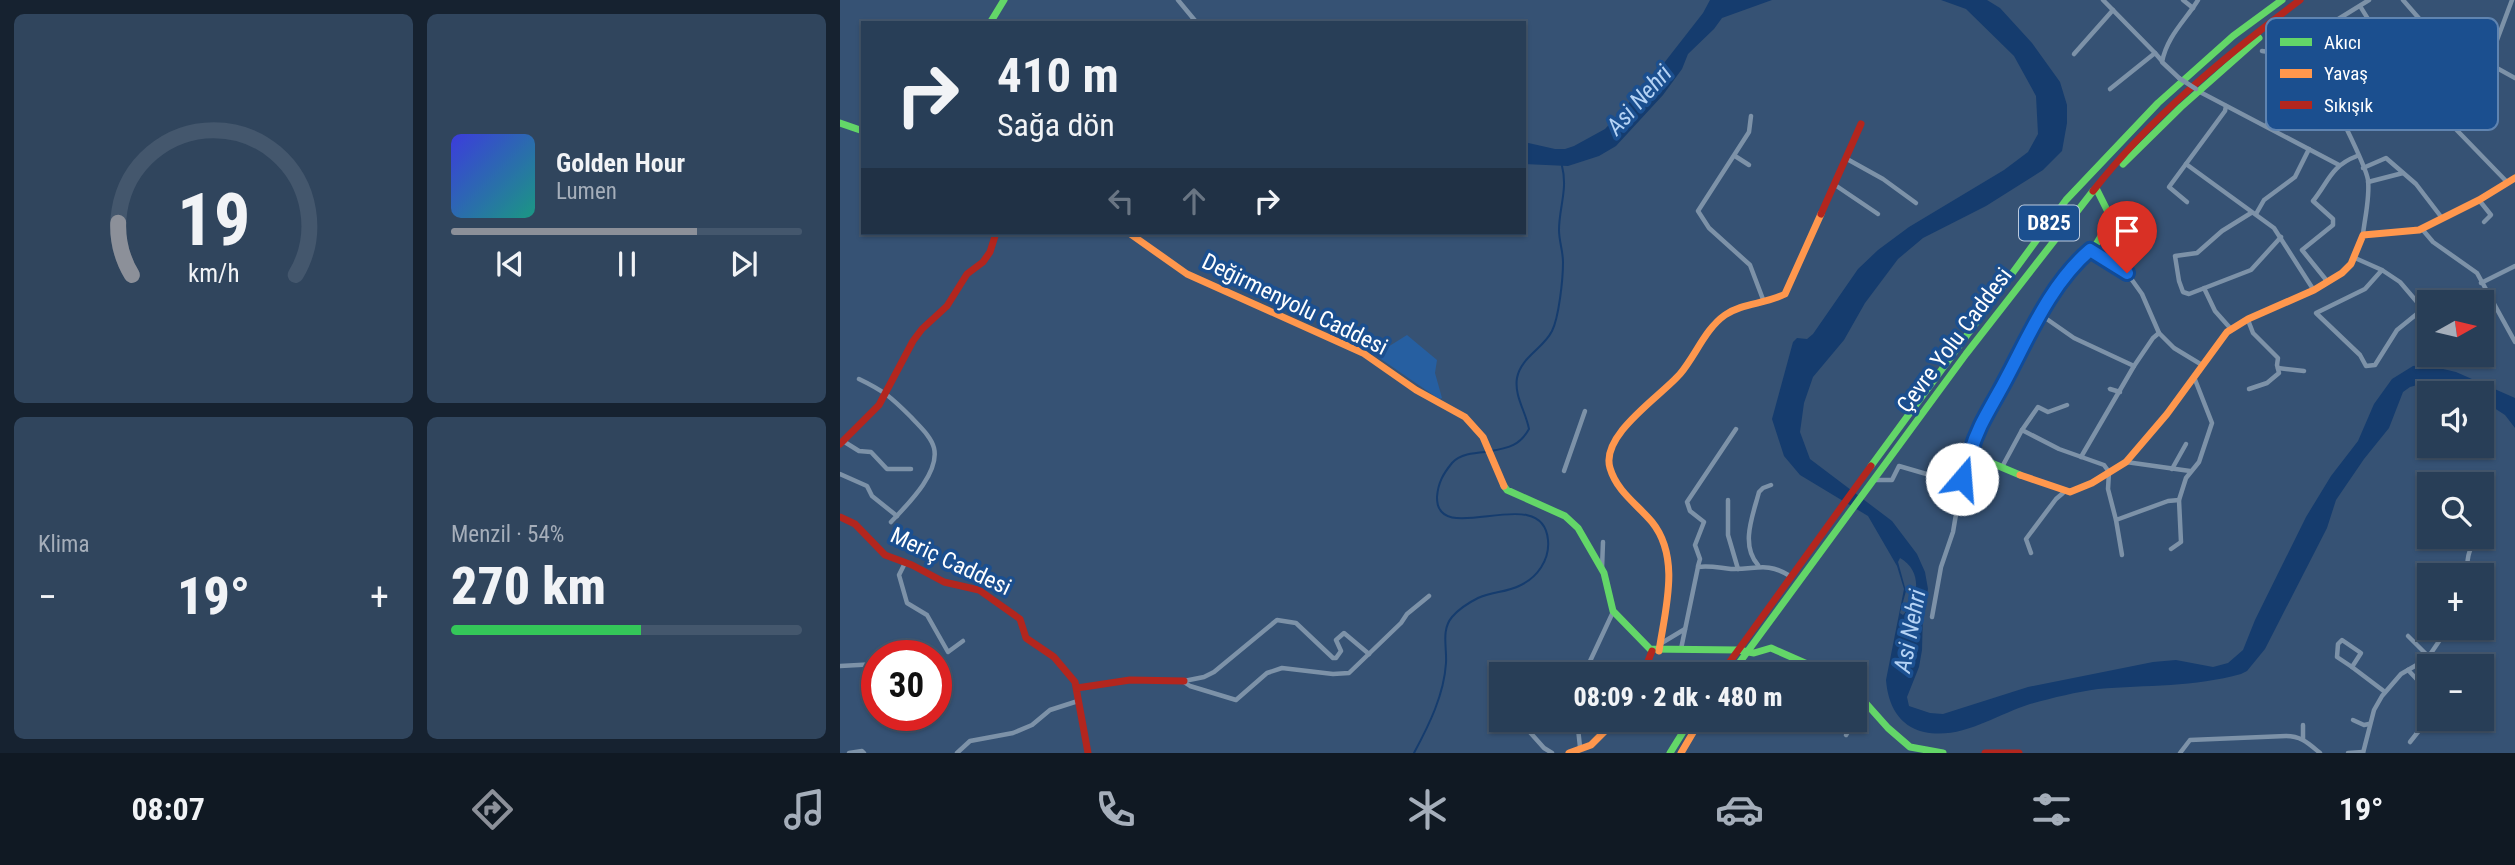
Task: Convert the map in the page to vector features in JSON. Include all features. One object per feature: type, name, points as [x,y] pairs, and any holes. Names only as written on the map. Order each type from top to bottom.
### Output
[{"type":"main road","points":[[990,21],[1004,0]]},
{"type":"main road","points":[[2066,200],[2090,168],[2178,78],[2216,43],[2256,13],[2279,0]]},
{"type":"main road","name":"Çevre Yolu Caddesi","points":[[1734,662],[1826,537],[1859,484],[2066,200],[2158,103],[2233,36],[2279,0]]},
{"type":"main road","name":"Çevre Yolu Caddesi","points":[[2276,18],[2300,0]]},
{"type":"main road","points":[[2280,18],[2292,6]]},
{"type":"main road","name":"Çevre Yolu Caddesi","points":[[1742,651],[1790,576],[1867,489],[1966,354],[2096,188],[2166,111],[2241,44],[2266,25]]},
{"type":"main road","points":[[2266,32],[2198,90],[2096,188],[2108,212],[2103,234],[2068,275],[2040,314],[1981,423],[1971,451],[1973,454],[2063,493],[2092,483],[2126,462],[2167,414],[2231,330],[2248,319],[2314,290],[2342,273],[2355,258],[2363,235],[2421,229],[2511,181]]},
{"type":"main road","points":[[840,123],[861,130]]},
{"type":"main road","points":[[1650,662],[1657,649],[1668,575],[1667,546],[1659,531],[1628,497],[1615,478],[1609,462],[1610,452],[1634,419],[1681,373],[1715,323],[1734,310],[1778,298],[1787,291],[1861,124]]},
{"type":"main road","points":[[842,443],[879,405],[917,335],[947,306],[967,274],[983,262],[990,252],[995,235]]},
{"type":"main road","name":"Değirmenyolu Caddesi","points":[[1131,235],[1187,274],[1255,302],[1370,356],[1416,390],[1465,417],[1480,432],[1504,486],[1516,495],[1570,520],[1581,532],[1602,570],[1613,611],[1657,649]]},
{"type":"main road","name":"Meriç Caddesi","points":[[840,517],[855,524],[880,552],[906,562],[938,580],[979,590],[1009,608],[1020,618],[1026,638],[1054,657],[1070,674],[1077,688]]},
{"type":"main road","points":[[1657,649],[1754,653],[1770,648],[1806,662]]},
{"type":"main road","points":[[1716,650],[1721,653],[1725,662]]},
{"type":"main road","points":[[1088,753],[1077,688],[1130,680],[1184,681]]},
{"type":"main road","points":[[1867,705],[1911,747],[1942,753]]},
{"type":"main road","points":[[1569,753],[1595,743],[1605,732]]},
{"type":"main road","points":[[1671,753],[1683,732]]},
{"type":"main road","points":[[1681,753],[1693,732]]},
{"type":"main road","points":[[1985,753],[2019,753]]},
{"type":"street","points":[[1178,0],[1195,21]]},
{"type":"street","points":[[2103,0],[2178,78],[2266,126]]},
{"type":"street","points":[[2183,0],[2193,8]]},
{"type":"street","points":[[2162,62],[2173,33],[2198,0]]},
{"type":"street","points":[[2340,18],[2369,0]]},
{"type":"street","points":[[2403,0],[2419,18]]},
{"type":"street","points":[[2498,37],[2512,0]]},
{"type":"street","points":[[2360,6],[2367,18]]},
{"type":"street","points":[[2074,54],[2113,10]]},
{"type":"street","points":[[2262,51],[2266,52]]},
{"type":"street","points":[[2110,89],[2155,53]]},
{"type":"street","points":[[2498,69],[2515,78]]},
{"type":"street","points":[[2187,202],[2169,187],[2226,106]]},
{"type":"street","points":[[1751,116],[1749,132],[1698,213],[1709,229],[1750,265],[1764,302]]},
{"type":"street","points":[[2273,130],[2339,165]]},
{"type":"street","points":[[2347,130],[2368,182],[2363,235]]},
{"type":"street","points":[[2458,130],[2511,181]]},
{"type":"street","points":[[2281,237],[2250,270],[2189,294],[2183,292],[2175,256],[2197,253],[2222,231],[2253,214],[2264,200],[2295,177],[2309,149]]},
{"type":"street","points":[[1735,156],[1749,165]]},
{"type":"street","points":[[2294,256],[2333,225],[2333,219],[2313,201],[2339,165],[2357,156]]},
{"type":"street","points":[[1847,159],[1883,179],[1916,203]]},
{"type":"street","points":[[2363,168],[2386,159],[2416,184],[2442,219]]},
{"type":"street","points":[[2186,164],[2274,228],[2314,290]]},
{"type":"street","points":[[2368,182],[2403,173]]},
{"type":"street","points":[[1835,186],[1878,214]]},
{"type":"street","points":[[2479,200],[2491,215],[2484,222]]},
{"type":"street","points":[[2421,229],[2433,242],[2477,273],[2515,342]]},
{"type":"street","points":[[2090,250],[2127,273],[2142,294],[2159,333],[2174,348],[2202,365]]},
{"type":"street","points":[[2302,250],[2327,281]]},
{"type":"street","points":[[2355,258],[2382,270],[2400,282],[2423,309],[2397,330],[2375,365],[2366,366],[2360,355],[2316,313],[2365,289],[2382,270]]},
{"type":"street","points":[[2481,283],[2515,266]]},
{"type":"street","points":[[2204,288],[2215,311],[2231,330]]},
{"type":"street","points":[[2040,314],[2074,338],[2134,366]]},
{"type":"street","points":[[2248,319],[2253,333],[2278,358],[2279,373],[2267,383],[2249,389]]},
{"type":"street","points":[[2081,457],[2134,366],[2159,333]]},
{"type":"street","points":[[2278,368],[2304,371]]},
{"type":"street","points":[[2171,549],[2181,542],[2179,500],[2190,471],[2199,462],[2212,423],[2194,376]]},
{"type":"street","points":[[859,379],[887,393],[920,427],[934,448],[933,465],[925,481],[912,500],[891,522]]},
{"type":"street","points":[[2110,389],[2120,392]]},
{"type":"street","points":[[2002,467],[2022,430],[2038,408],[2048,412],[2067,405]]},
{"type":"street","points":[[1564,471],[1585,411]]},
{"type":"street","points":[[1681,650],[1700,559],[1695,545],[1704,522],[1690,512],[1688,502],[1736,429]]},
{"type":"street","points":[[2022,430],[2104,465],[2109,472],[2108,489],[2122,555]]},
{"type":"street","points":[[842,443],[859,451],[871,452],[887,469],[911,469]]},
{"type":"street","points":[[2172,470],[2186,444]]},
{"type":"street","points":[[1932,617],[1941,567],[1953,532],[1963,476],[1973,454]]},
{"type":"street","points":[[2126,462],[2190,471]]},
{"type":"street","points":[[1873,479],[1885,482],[1892,480],[1899,466],[1947,480],[1963,476]]},
{"type":"street","points":[[840,474],[867,486],[872,496],[897,516]]},
{"type":"street","points":[[1758,566],[1751,558],[1749,529],[1759,492],[1771,485]]},
{"type":"street","points":[[2031,553],[2026,538],[2063,493]]},
{"type":"street","points":[[1728,500],[1729,543],[1738,569]]},
{"type":"street","points":[[2116,520],[2179,500]]},
{"type":"street","points":[[1602,570],[1603,542]]},
{"type":"street","points":[[906,562],[899,575],[907,603],[927,615],[948,652],[963,641]]},
{"type":"street","points":[[1698,567],[1738,569],[1758,566],[1778,568],[1790,576]]},
{"type":"street","points":[[1184,681],[1190,686],[1236,700],[1271,671],[1287,668],[1346,674],[1429,596]]},
{"type":"street","points":[[1590,662],[1613,611]]},
{"type":"street","points":[[1184,681],[1214,672],[1277,620],[1296,623],[1335,659],[1341,651],[1336,640],[1344,633],[1369,654]]},
{"type":"street","points":[[1657,649],[1685,628]]},
{"type":"street","points":[[2408,636],[2426,654]]},
{"type":"street","points":[[2351,667],[2361,653],[2345,641],[2340,641],[2337,657],[2385,692]]},
{"type":"street","points":[[2348,753],[2363,752],[2374,710],[2385,692],[2401,674],[2417,664]]},
{"type":"street","points":[[840,666],[861,665]]},
{"type":"street","points":[[2408,670],[2417,679]]},
{"type":"street","points":[[957,753],[970,741],[1013,733],[1032,725],[1050,710],[1078,701]]},
{"type":"street","points":[[2353,720],[2364,725],[2370,724]]},
{"type":"street","points":[[2303,725],[2303,739]]},
{"type":"street","points":[[2410,743],[2420,731]]},
{"type":"street","points":[[1530,732],[1552,753]]},
{"type":"street","points":[[1578,732],[1580,747]]},
{"type":"street","points":[[2180,753],[2190,740],[2286,736],[2297,736],[2320,753]]},
{"type":"street","points":[[849,753],[864,753]]},
{"type":"shaded area","points":[[1407,335],[1437,360],[1435,373],[1442,398],[1439,399],[1375,355]]},
{"type":"water","name":"Asi Nehri","points":[[1710,0],[1772,0],[1722,18],[1688,54],[1682,69],[1663,95],[1616,146],[1599,156],[1568,166],[1526,164],[1526,142],[1565,149],[1605,129],[1657,72]]},
{"type":"water","name":"Asi Nehri","points":[[1941,0],[1987,0],[2000,8],[2032,43],[2060,82],[2067,105],[2062,151],[2043,170],[1986,206],[1923,238],[1898,259],[1865,303],[1844,340],[1813,377],[1804,403],[1800,432],[1810,459],[1892,521],[1917,554],[1925,572],[1928,589],[1923,612],[1922,650],[1919,667],[1907,697],[1909,706],[1943,714],[2028,687],[2153,662],[2176,660],[2213,667],[2228,663],[2243,650],[2306,517],[2331,476],[2358,441],[2374,404],[2392,379],[2417,366],[2417,368],[2439,368],[2456,372],[2476,381],[2417,381],[2417,385],[2403,392],[2389,428],[2336,500],[2327,528],[2265,649],[2247,671],[2206,681],[2073,693],[2030,704],[1965,730],[1938,734],[1907,725],[1896,713],[1889,697],[1886,680],[1904,589],[1897,566],[1868,516],[1800,475],[1784,456],[1772,419],[1793,342],[1797,338],[1807,339],[1813,334],[1858,269],[1909,227],[2004,170],[2028,152],[2038,134],[2036,96],[2014,56],[1966,9]],"holes":[[[1900,558],[1912,570],[1915,593],[1903,615],[1900,613],[1906,591],[1898,562]]]},
{"type":"water","points":[[2494,389],[2515,398],[2515,428],[2505,415],[2494,408]]},
{"type":"waterway","points":[[1491,451],[1513,445],[1522,439],[1529,429],[1519,398],[1517,378],[1523,364],[1552,331],[1557,317],[1563,269],[1559,230],[1564,183],[1562,166]]},
{"type":"waterway","points":[[1414,753],[1439,698],[1445,675],[1446,633],[1452,617],[1478,598],[1525,583],[1541,568],[1547,554],[1548,540],[1542,523],[1528,515],[1453,518],[1441,512],[1437,497],[1449,467],[1463,456],[1486,452]]},
{"type":"traffic: fast","points":[[991,21],[1004,0]]},
{"type":"traffic: fast","points":[[1871,466],[2066,200],[2158,103],[2233,36],[2282,0]]},
{"type":"traffic: fast","points":[[2123,164],[2181,107],[2259,38]]},
{"type":"traffic: fast","points":[[840,123],[861,130]]},
{"type":"traffic: fast","points":[[2020,475],[1982,459],[1971,451],[1981,423],[2044,308],[2068,275],[2094,248],[2107,226],[2108,212],[2096,188]]},
{"type":"traffic: fast","points":[[1740,662],[1966,354],[2093,191]]},
{"type":"traffic: fast","points":[[1504,486],[1507,490],[1565,516],[1578,528],[1604,573],[1613,611],[1650,649],[1738,650],[1754,653],[1771,648],[1803,662]]},
{"type":"traffic: fast","points":[[1867,704],[1910,747],[1943,753]]},
{"type":"traffic: fast","points":[[1670,753],[1683,732]]},
{"type":"traffic: slow","points":[[2020,475],[2070,492],[2092,483],[2126,462],[2167,414],[2227,332],[2248,319],[2314,290],[2342,273],[2351,264],[2363,235],[2419,230],[2479,200],[2515,178]]},
{"type":"traffic: slow","points":[[1659,651],[1669,585],[1666,552],[1661,536],[1652,522],[1613,477],[1609,455],[1623,430],[1680,374],[1718,321],[1739,308],[1785,294],[1821,214]]},
{"type":"traffic: slow","points":[[1132,235],[1187,274],[1363,353],[1416,390],[1465,417],[1483,437],[1504,486]]},
{"type":"traffic: slow","points":[[1569,753],[1591,745],[1604,732]]},
{"type":"traffic: slow","points":[[1681,753],[1693,732]]},
{"type":"traffic: jam","points":[[2277,18],[2300,0]]},
{"type":"traffic: jam","points":[[2093,191],[2164,113],[2266,26]]},
{"type":"traffic: jam","points":[[1821,214],[1861,124]]},
{"type":"traffic: jam","points":[[840,444],[879,405],[913,341],[947,306],[967,274],[983,262],[990,252],[995,235]]},
{"type":"traffic: jam","points":[[1730,662],[1871,466]]},
{"type":"traffic: jam","points":[[840,517],[855,524],[885,555],[912,565],[944,582],[979,590],[1020,619],[1026,638],[1054,657],[1075,682],[1088,753]]},
{"type":"traffic: jam","points":[[1648,662],[1652,651]]},
{"type":"traffic: jam","points":[[1077,688],[1130,680],[1184,681]]},
{"type":"traffic: jam","points":[[1985,753],[2019,753]]},
{"type":"route","points":[[1962,479],[1973,454],[1971,451],[1981,423],[2044,308],[2068,275],[2090,250],[2127,273]]}]
